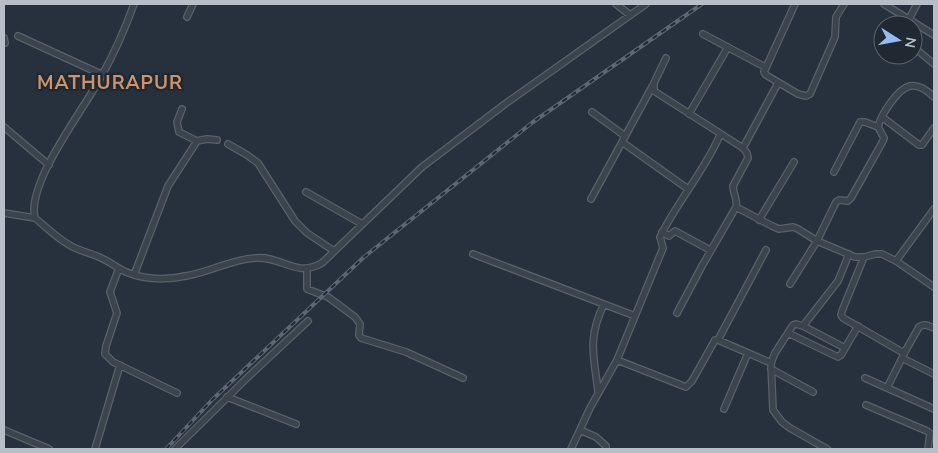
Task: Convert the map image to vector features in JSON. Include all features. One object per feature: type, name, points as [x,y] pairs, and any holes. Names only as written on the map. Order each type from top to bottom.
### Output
[{"type":"street","points":[[35,218],[34,204],[49,165],[102,75],[134,4]]},
{"type":"street","points":[[187,17],[193,4]]},
{"type":"street","points":[[616,4],[630,15]]},
{"type":"street","points":[[4,213],[35,218],[70,246],[100,257],[134,275],[145,278],[170,279],[256,258],[266,258],[297,268],[313,268],[334,252],[422,167],[521,92],[644,4]]},
{"type":"street","points":[[795,4],[764,72],[778,83],[802,96],[810,94],[835,37],[836,17],[844,4]]},
{"type":"street","points":[[884,4],[902,15]]},
{"type":"street","points":[[923,28],[934,35]]},
{"type":"street","points":[[703,34],[765,67]]},
{"type":"street","points":[[18,36],[102,75]]},
{"type":"street","points":[[689,114],[728,47]]},
{"type":"street","points":[[923,55],[934,64]]},
{"type":"street","points":[[591,199],[666,58]]},
{"type":"street","points":[[654,83],[653,88],[657,94],[743,148],[748,158],[733,186],[733,191],[737,198],[736,207],[710,250],[677,313]]},
{"type":"street","points":[[743,148],[778,83]]},
{"type":"street","points":[[878,126],[896,97],[909,86],[917,86],[934,96]]},
{"type":"street","points":[[182,109],[177,122],[179,132],[197,141],[216,140]]},
{"type":"street","points":[[592,112],[625,136]]},
{"type":"street","points":[[882,117],[919,145],[922,145],[934,128]]},
{"type":"street","points":[[790,284],[817,241],[836,202],[839,200],[848,201],[851,198],[883,141],[884,138],[878,126],[860,122],[834,172]]},
{"type":"street","points":[[4,127],[49,165]]},
{"type":"street","points":[[572,449],[598,391],[617,360],[636,316],[662,253],[660,241],[662,232],[714,149],[720,135]]},
{"type":"street","points":[[134,275],[168,186],[197,141]]},
{"type":"street","points":[[622,142],[688,189]]},
{"type":"street","points":[[228,144],[258,163],[295,221],[307,233],[334,252]]},
{"type":"street","points":[[759,220],[794,162]]},
{"type":"street","points":[[306,192],[362,224]]},
{"type":"street","points":[[736,207],[779,229],[798,229],[817,241],[849,254],[864,258],[875,254],[882,254],[896,261],[934,287]]},
{"type":"street","points":[[896,261],[934,209]]},
{"type":"street","points":[[662,232],[669,236],[675,231],[710,250]]},
{"type":"street","points":[[617,360],[686,387],[692,381],[712,344],[715,340],[718,340],[766,250]]},
{"type":"street","points":[[473,254],[636,316]]},
{"type":"street","points":[[803,326],[838,281],[849,254]]},
{"type":"street","points":[[864,258],[841,316],[898,350],[902,352],[906,350]]},
{"type":"street","points":[[119,268],[110,292],[117,313],[105,350],[107,357],[177,393]]},
{"type":"street","points":[[307,269],[307,289],[328,297],[355,317],[360,324],[359,336],[361,338],[406,352],[463,378]]},
{"type":"street","points":[[598,391],[593,336],[604,304]]},
{"type":"street","points":[[175,449],[308,321]]},
{"type":"street","points":[[827,449],[790,428],[776,416],[771,402],[771,366],[775,353],[796,324],[845,348]]},
{"type":"street","points":[[887,388],[919,326],[923,324],[934,328]]},
{"type":"street","points":[[788,333],[835,356],[841,354],[858,326]]},
{"type":"street","points":[[718,340],[748,353],[813,392]]},
{"type":"street","points":[[724,409],[748,353]]},
{"type":"street","points":[[902,358],[934,374]]},
{"type":"street","points":[[95,449],[120,365]]},
{"type":"street","points":[[865,378],[934,409]]},
{"type":"street","points":[[227,397],[296,424]]},
{"type":"street","points":[[866,405],[930,433]]},
{"type":"street","points":[[928,449],[930,433],[934,425]]},
{"type":"street","points":[[4,438],[5,430],[49,449]]},
{"type":"street","points":[[580,430],[602,442],[606,449]]},
{"type":"railway","points":[[166,449],[213,399],[364,257],[533,122],[702,4]]},
{"type":"district","name":"MATHURAPUR","points":[[110,82]]}]
